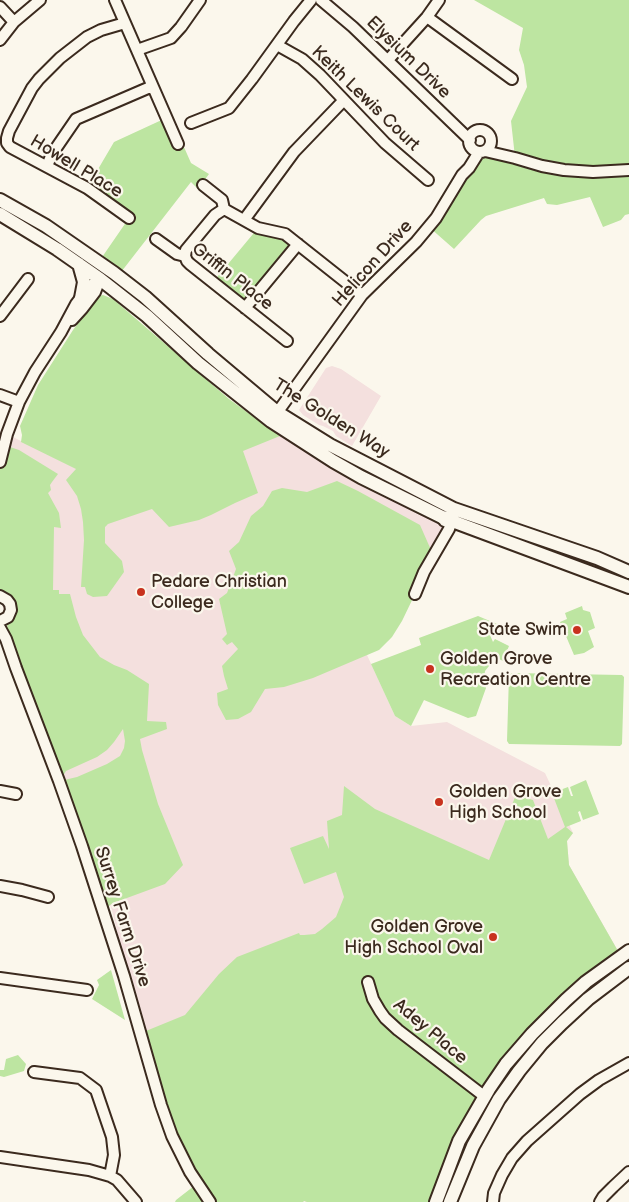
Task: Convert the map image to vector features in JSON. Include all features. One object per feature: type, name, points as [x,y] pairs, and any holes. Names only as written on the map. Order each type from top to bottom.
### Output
[{"type":"main road","name":"The Golden Way","points":[[0,200],[46,226],[83,260]]},
{"type":"main road","name":"The Golden Way","points":[[0,214],[57,249],[114,273],[145,297],[274,417]]},
{"type":"main road","points":[[83,260],[100,279],[114,273]]},
{"type":"main road","points":[[81,298],[84,282],[83,260]]},
{"type":"main road","name":"The Golden Way","points":[[100,279],[147,316],[198,363],[333,461],[361,477],[451,517],[524,541],[597,558],[629,572]]},
{"type":"main road","points":[[524,541],[586,564],[629,586]]},
{"type":"main road","points":[[436,1202],[459,1141],[494,1080],[517,1051],[550,1015],[586,982],[627,956]]},
{"type":"main road","points":[[450,1202],[473,1146],[496,1104],[530,1056],[562,1022],[593,995],[629,968]]},
{"type":"main road","points":[[484,1096],[496,1104]]},
{"type":"street","points":[[0,40],[14,22],[40,0]]},
{"type":"street","points":[[116,0],[153,87],[174,130],[178,144]]},
{"type":"street","points":[[137,50],[171,38],[200,0]]},
{"type":"street","points":[[191,123],[229,108],[311,0]]},
{"type":"street","name":"Elysium Drive","points":[[321,0],[388,60],[476,145]]},
{"type":"street","points":[[388,60],[439,0]]},
{"type":"street","points":[[0,7],[14,22]]},
{"type":"street","points":[[426,17],[512,78]]},
{"type":"street","name":"Howell Place","points":[[125,23],[101,30],[87,37],[60,58],[39,79],[32,88],[9,131],[7,143],[10,147],[94,192],[129,218]]},
{"type":"street","name":"Keith Lewis Court","points":[[277,45],[302,58],[385,143],[428,180]]},
{"type":"street","points":[[47,166],[52,154],[76,119],[153,87]]},
{"type":"street","points":[[244,220],[294,152],[344,100]]},
{"type":"street","points":[[515,158],[491,141],[486,132],[479,130],[476,145],[515,158],[542,166],[573,171],[602,172],[629,170]]},
{"type":"street","name":"Helicon Drive","points":[[274,417],[362,295],[394,264],[436,218],[462,175],[464,164],[476,145],[490,145],[491,141]]},
{"type":"street","points":[[203,184],[222,200],[227,210],[258,228],[285,234],[362,295]]},
{"type":"street","points":[[185,256],[186,250],[214,216],[227,210]]},
{"type":"street","name":"Griffin Place","points":[[156,239],[177,254],[185,256],[186,261],[287,341]]},
{"type":"street","points":[[245,308],[298,244]]},
{"type":"street","points":[[0,316],[28,279]]},
{"type":"street","points":[[0,462],[6,434],[19,402],[35,372],[61,332],[76,304],[89,287],[100,279]]},
{"type":"street","points":[[61,332],[82,310],[95,292],[100,279]]},
{"type":"street","points":[[0,395],[19,402]]},
{"type":"street","points":[[415,594],[424,572],[449,529],[451,517]]},
{"type":"street","points":[[1,595],[8,600],[11,606],[10,613],[4,619]]},
{"type":"street","name":"Surrey Farm Drive","points":[[4,619],[6,639]]},
{"type":"street","name":"Surrey Farm Drive","points":[[0,628],[6,639],[82,846],[172,1136],[190,1172],[210,1202]]},
{"type":"street","points":[[0,790],[16,794]]},
{"type":"street","points":[[0,886],[48,897]]},
{"type":"street","points":[[0,978],[86,990]]},
{"type":"street","name":"Adey Place","points":[[368,982],[373,999],[385,1018],[484,1096]]},
{"type":"street","points":[[493,1202],[494,1193],[502,1175],[512,1158],[528,1141],[580,1094],[599,1080],[629,1063]]},
{"type":"street","points":[[34,1072],[80,1078],[96,1090],[112,1137],[114,1155],[110,1176]]},
{"type":"street","points":[[0,1157],[89,1170],[110,1176],[117,1180],[136,1202]]},
{"type":"street","points":[[600,1202],[612,1187],[629,1172]]},
{"type":"shaded area","points":[[332,366],[341,369],[381,396],[352,446],[336,436],[333,431],[303,415],[299,410],[326,368]]},
{"type":"shaded area","points":[[243,409],[449,520],[415,594],[389,640],[367,655],[395,716],[411,726],[447,722],[545,773],[573,833],[567,841],[569,865],[618,951],[560,1005],[307,1202],[303,1202],[139,1027],[112,910],[16,668],[0,594],[7,434],[77,469]]},
{"type":"green space","points":[[474,0],[629,0],[629,214],[625,215],[621,220],[603,227],[590,197],[557,205],[547,204],[544,198],[486,216],[454,249],[429,227],[479,152],[515,157],[511,121],[527,87],[524,65],[519,50],[523,28]]},
{"type":"green space","points":[[166,118],[176,129],[191,163],[209,174],[198,189],[191,182],[118,276],[98,263],[129,218],[87,188],[114,142]]},
{"type":"green space","points":[[258,228],[298,244],[245,308],[213,282]]},
{"type":"green space","points":[[103,295],[113,299],[229,399],[280,436],[243,451],[258,493],[199,520],[169,527],[152,509],[108,524],[105,527],[105,543],[122,561],[124,572],[107,596],[93,597],[87,594],[85,587],[81,587],[84,540],[83,522],[77,496],[66,480],[76,469],[21,442],[20,426],[38,385],[73,330],[99,296]]},
{"type":"green space","points":[[4,445],[19,450],[58,474],[50,485],[51,490],[48,493],[59,513],[61,528],[54,527],[53,590],[59,590],[59,594],[70,594],[83,635],[100,657],[127,670],[149,684],[147,721],[166,722],[167,729],[140,739],[158,804],[183,865],[165,884],[116,902],[110,905],[104,913],[6,639],[8,617],[11,610],[0,593],[0,462]],"holes":[[[123,729],[125,741],[120,756],[77,777],[60,781],[66,771],[97,757],[107,750]]]},
{"type":"green space","points":[[337,481],[420,525],[431,550],[415,594],[392,637],[379,650],[313,678],[284,687],[265,689],[251,712],[238,719],[226,720],[218,705],[217,693],[228,689],[222,666],[238,649],[232,642],[227,645],[222,639],[227,634],[219,599],[227,593],[236,569],[229,551],[239,542],[251,516],[263,506],[272,491],[282,488],[307,492]]},
{"type":"green space","name":"State Swim","points":[[582,606],[583,610],[590,612],[595,628],[588,631],[594,647],[584,653],[574,655],[560,622],[567,619],[565,613]]},
{"type":"green space","name":"Golden Grove Recreation Centre","points":[[478,616],[497,624],[490,635],[493,642],[495,639],[509,646],[503,661],[499,659],[485,671],[484,680],[486,688],[476,716],[468,718],[424,700],[411,726],[395,716],[371,664],[421,645],[419,638]]},
{"type":"green space","points":[[512,673],[622,675],[624,677],[622,744],[620,746],[509,744],[507,741],[509,675]]},
{"type":"green space","points":[[586,780],[599,814],[583,820],[580,811],[578,812],[581,821],[566,827],[573,833],[567,841],[569,865],[618,951],[527,1039],[494,1080],[436,1202],[210,1202],[172,1136],[141,1033],[185,1015],[219,974],[237,957],[299,933],[300,935],[315,934],[336,917],[344,897],[336,872],[304,884],[290,848],[323,836],[329,849],[327,821],[342,815],[344,786],[375,809],[489,860],[516,795],[533,800],[548,839],[565,827],[552,793],[568,787],[571,796],[573,796],[570,787]]},
{"type":"green space","points":[[111,970],[125,1020],[92,999],[99,985],[97,980]]},
{"type":"green space","points":[[18,1055],[26,1064],[24,1071],[4,1077],[0,1076],[0,1070],[4,1070],[6,1059]]},
{"type":"green space","points":[[194,1186],[206,1202],[175,1202],[176,1200]]},
{"type":"place","name":"Pedare Christian College","points":[[141,592]]},
{"type":"place","name":"State Swim","points":[[577,630]]},
{"type":"place","name":"Golden Grove Recreation Centre","points":[[430,669]]},
{"type":"place","name":"Golden Grove High School","points":[[439,802]]},
{"type":"place","name":"Golden Grove High School Oval","points":[[493,937]]}]
